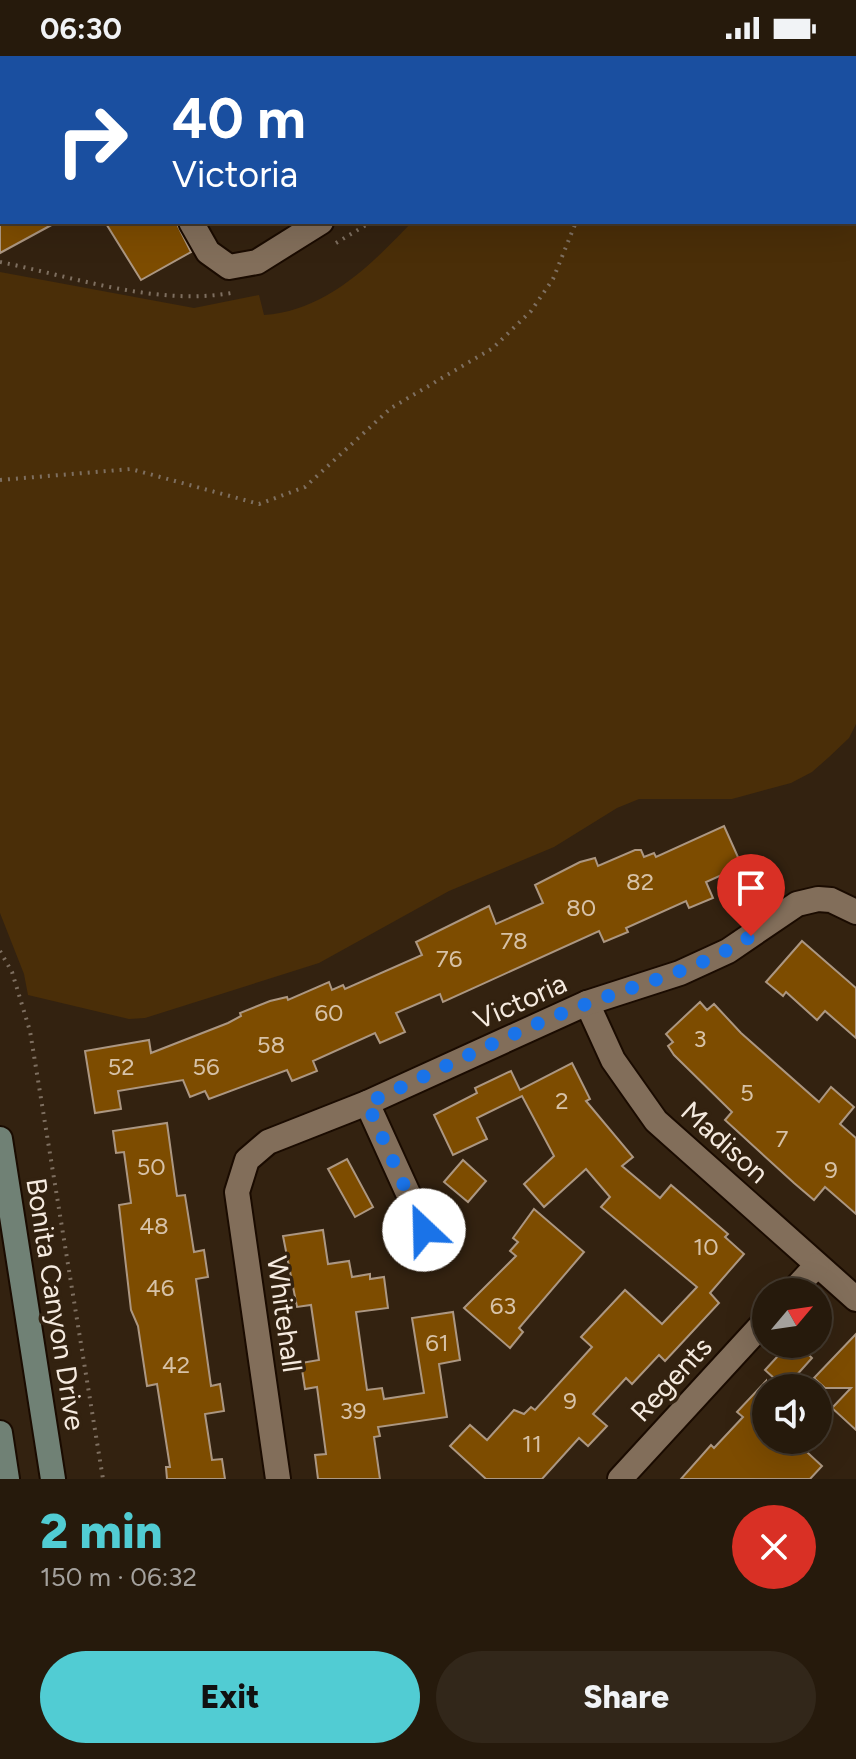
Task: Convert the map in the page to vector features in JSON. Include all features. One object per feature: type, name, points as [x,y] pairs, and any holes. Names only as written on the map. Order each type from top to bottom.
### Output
[{"type":"main road","name":"Bonita Canyon Drive","points":[[0,1139],[53,1479]]},
{"type":"main road","points":[[0,1433],[7,1479]]},
{"type":"street","points":[[192,224],[208,252],[229,267],[257,262],[318,224]]},
{"type":"street","name":"Victoria","points":[[247,1160],[268,1142],[367,1103],[587,1003],[680,973],[728,951],[797,904],[818,899],[831,900],[856,912]]},
{"type":"street","name":"Madison","points":[[587,1003],[613,1060],[656,1121],[856,1299]]},
{"type":"street","points":[[367,1103],[436,1255]]},
{"type":"street","name":"Whitehall","points":[[247,1160],[237,1192],[278,1479]]},
{"type":"street","points":[[805,1278],[817,1265]]},
{"type":"street","name":"Regents","points":[[620,1479],[752,1335]]},
{"type":"path","points":[[335,244],[368,224]]},
{"type":"path","points":[[0,480],[131,469],[259,504],[305,487],[391,408],[493,348],[531,311],[553,279],[575,224]]},
{"type":"path","points":[[0,262],[155,294],[213,296],[238,292]]},
{"type":"path","points":[[0,951],[12,972],[30,1031],[103,1479]]},
{"type":"shaded area","points":[[410,224],[856,224],[856,724],[849,738],[829,757],[812,772],[791,783],[732,799],[639,799],[617,808],[554,847],[449,891],[319,963],[145,1018],[129,1019],[28,995],[24,974],[0,913],[0,272],[194,308],[259,295],[264,315],[287,312],[328,295],[381,254]]},
{"type":"building","points":[[0,224],[53,224],[0,253]]},
{"type":"building","points":[[106,224],[177,224],[191,252],[141,280]]},
{"type":"building","points":[[724,826],[742,866],[706,882],[713,898],[689,908],[686,901],[626,928],[628,932],[604,942],[599,931],[443,1002],[440,994],[396,1013],[405,1032],[380,1043],[375,1033],[313,1061],[317,1071],[292,1081],[287,1070],[209,1099],[205,1091],[190,1097],[183,1080],[118,1091],[121,1109],[95,1113],[85,1051],[149,1040],[151,1053],[228,1023],[241,1016],[240,1013],[270,1001],[287,997],[288,1000],[329,982],[332,990],[343,985],[345,989],[422,955],[416,942],[489,906],[496,924],[543,903],[535,885],[580,862],[595,858],[598,866],[635,850],[641,850],[644,857],[654,853],[656,857]]},
{"type":"building","points":[[802,941],[856,988],[856,1038],[825,1011],[817,1020],[786,992],[783,996],[766,982]]},
{"type":"building","points":[[700,1002],[707,1010],[714,1004],[741,1033],[819,1102],[831,1087],[854,1107],[840,1124],[856,1138],[856,1214],[825,1187],[814,1200],[794,1183],[725,1120],[732,1112],[674,1055],[668,1046],[673,1042],[666,1034]]},
{"type":"building","points":[[572,1063],[590,1099],[586,1101],[633,1157],[622,1166],[660,1198],[671,1185],[728,1234],[725,1237],[744,1254],[710,1293],[719,1303],[665,1361],[659,1355],[632,1384],[626,1378],[593,1414],[607,1426],[588,1446],[579,1438],[542,1479],[486,1479],[450,1446],[470,1425],[487,1440],[514,1410],[524,1414],[531,1407],[535,1410],[592,1347],[581,1337],[625,1290],[662,1324],[697,1287],[601,1207],[610,1197],[586,1169],[544,1207],[524,1184],[554,1156],[522,1096],[477,1118],[487,1139],[453,1155],[434,1115],[477,1093],[475,1088],[511,1071],[520,1090]]},
{"type":"building","points":[[167,1123],[177,1196],[185,1195],[194,1252],[204,1250],[208,1277],[196,1279],[211,1386],[220,1384],[224,1411],[205,1414],[212,1460],[222,1459],[225,1479],[167,1479],[166,1467],[170,1467],[157,1384],[147,1386],[138,1326],[131,1310],[119,1205],[131,1203],[124,1152],[116,1153],[113,1131]]},
{"type":"building","points":[[347,1159],[373,1207],[355,1217],[328,1169]]},
{"type":"building","points":[[463,1160],[486,1181],[468,1202],[444,1182]]},
{"type":"building","points":[[534,1209],[584,1252],[519,1328],[523,1332],[510,1348],[464,1308],[516,1256],[510,1251],[518,1242],[513,1238]]},
{"type":"building","points":[[323,1230],[328,1264],[349,1261],[352,1277],[370,1274],[370,1279],[384,1277],[388,1308],[356,1312],[367,1390],[382,1388],[384,1399],[424,1393],[412,1318],[453,1312],[460,1360],[439,1364],[447,1417],[378,1427],[380,1436],[374,1437],[380,1479],[318,1479],[315,1455],[326,1454],[317,1387],[305,1389],[301,1363],[319,1360],[311,1305],[297,1307],[283,1236]]},
{"type":"building","points":[[856,1334],[856,1430],[832,1408],[851,1388],[832,1388],[832,1374],[818,1374]]},
{"type":"building","points":[[776,1358],[812,1358],[798,1374],[769,1374],[765,1370]]},
{"type":"building","points":[[752,1396],[752,1454],[809,1454],[822,1466],[810,1479],[681,1479],[711,1445],[714,1448],[743,1417],[737,1412]]},
{"type":"route","points":[[424,1230],[367,1103],[587,1003],[680,973],[728,951],[751,936]]}]
